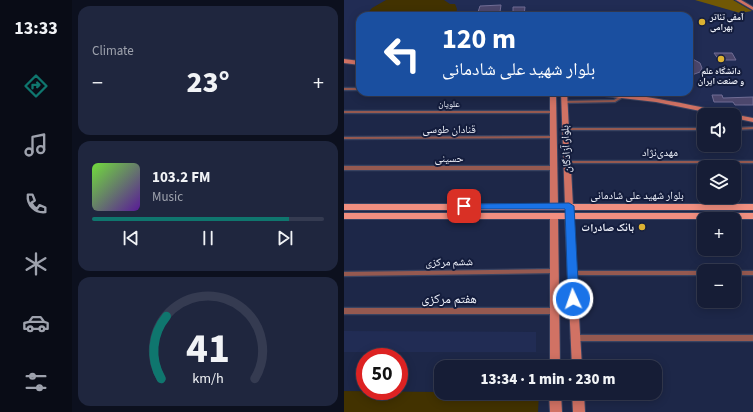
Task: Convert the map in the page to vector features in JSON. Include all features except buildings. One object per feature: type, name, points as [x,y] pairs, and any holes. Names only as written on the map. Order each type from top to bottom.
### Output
[{"type":"main road","points":[[738,0],[753,8]]},
{"type":"main road","points":[[344,61],[356,62]]},
{"type":"main road","name":"بلوار آزادگان","points":[[553,96],[554,206]]},
{"type":"main road","name":"بلوار آزادگان","points":[[564,96],[569,206]]},
{"type":"main road","points":[[623,96],[656,100],[697,108]]},
{"type":"main road","points":[[741,117],[753,120]]},
{"type":"main road","points":[[344,207],[554,206],[555,360]]},
{"type":"main road","name":"بلوار شهید علی شادمانی","points":[[554,206],[753,207]]},
{"type":"main road","points":[[569,206],[577,360]]},
{"type":"main road","points":[[344,216],[554,216]]},
{"type":"main road","name":"بلوار شهید علی شادمانی","points":[[554,216],[753,216]]},
{"type":"main road","points":[[555,400],[556,412]]},
{"type":"main road","points":[[578,400],[579,412]]},
{"type":"street","points":[[344,89],[356,89]]},
{"type":"street","points":[[564,102],[615,101],[623,96]]},
{"type":"street","name":"علویان","points":[[344,112],[553,112]]},
{"type":"street","points":[[741,129],[753,128]]},
{"type":"street","points":[[566,130],[697,129]]},
{"type":"street","name":"قنادان طوسی","points":[[344,138],[553,137]]},
{"type":"street","name":"مهدی‌نژاد","points":[[567,162],[753,162]]},
{"type":"street","name":"حسینی","points":[[344,168],[554,168]]},
{"type":"street","name":"ششم مرکزی","points":[[344,274],[554,271]]},
{"type":"street","points":[[572,273],[697,273]]},
{"type":"street","points":[[741,273],[753,273]]},
{"type":"street","name":"هفتم مرکزی","points":[[344,311],[555,311]]},
{"type":"street","points":[[575,338],[753,338]]},
{"type":"shaded area","name":"دانشگاه علم و صنعت ایران","points":[[344,0],[733,0],[753,11],[753,117],[741,114],[741,108],[710,108],[649,96],[693,96],[693,12],[356,12],[356,60],[344,58]]},
{"type":"shaded area","points":[[386,0],[444,0],[450,4],[455,4],[457,9],[456,12],[368,12],[372,8]]},
{"type":"shaded area","points":[[695,0],[733,0],[752,11],[740,13]]},
{"type":"shaded area","points":[[344,331],[536,332],[536,352],[408,352],[408,348],[356,348],[356,352],[344,352]]},
{"type":"shaded area","points":[[344,391],[356,391],[356,400],[408,400],[408,392],[434,392],[434,400],[539,400],[538,412],[344,412]]},
{"type":"place","name":"آمفی تئاتر بهرامی","points":[[702,22]]},
{"type":"place","name":"دانشگاه علم و صنعت ایران","points":[[721,59]]},
{"type":"place","name":"بانک صادرات","points":[[642,227]]},
{"type":"route","points":[[464,206],[569,206],[573,299]]}]
